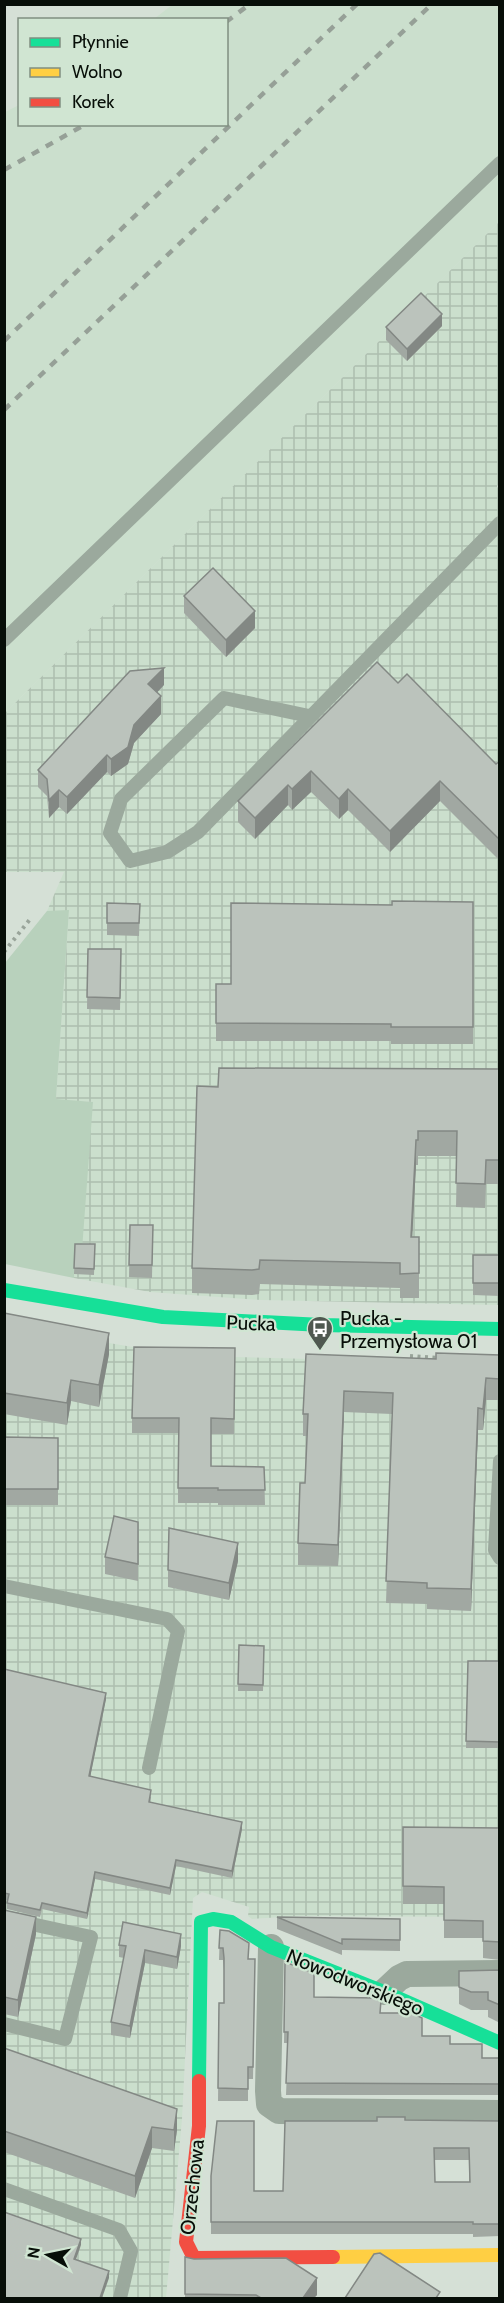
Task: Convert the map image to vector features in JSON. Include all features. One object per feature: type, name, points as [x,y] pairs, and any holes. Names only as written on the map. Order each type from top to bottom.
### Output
[{"type":"street","name":"Pucka","points":[[4,1290],[163,1317],[334,1326],[500,1329]]},
{"type":"street","name":"Orzechowa","points":[[271,1947],[231,1922],[213,1919],[201,1922],[199,2126],[186,2242],[194,2258],[500,2255]]},
{"type":"street","name":"Nowodworskiego","points":[[500,2043],[384,1992],[271,1947],[269,2104],[279,2111],[500,2113]]},
{"type":"street","points":[[384,1992],[407,1974],[500,1973]]},
{"type":"lane","points":[[4,640],[500,164]]},
{"type":"lane","points":[[309,716],[224,698],[121,799],[110,833],[130,861],[166,852],[198,832],[500,523]]},
{"type":"lane","points":[[500,1461],[495,1550],[500,1558]]},
{"type":"lane","points":[[4,1586],[167,1619],[178,1631],[149,1768]]},
{"type":"lane","points":[[4,1918],[91,1937],[65,2039],[4,2024]]},
{"type":"lane","points":[[4,2189],[119,2230],[131,2251],[120,2298]]},
{"type":"path","points":[[4,952],[31,918]]},
{"type":"shaded area","points":[[172,5],[499,5],[499,222],[5,713],[5,112],[18,106],[18,126],[228,126],[228,18],[155,18]]},
{"type":"shaded area","points":[[499,222],[500,483],[497,486],[500,493],[499,1305],[261,1300],[150,1292],[74,1278],[75,1250],[93,1102],[56,1100],[69,911],[47,911],[64,872],[5,872],[5,713]]},
{"type":"shaded area","points":[[69,910],[56,1099],[93,1102],[82,1250],[75,1250],[74,1278],[5,1264],[5,963],[47,911]]},
{"type":"shaded area","points":[[4,1325],[150,1350],[234,1357],[499,1364],[499,1917],[299,1916],[252,1919],[248,1916],[249,1907],[202,1892],[193,1898],[182,2119],[166,2298],[5,2298]]},
{"type":"building","points":[[421,293],[442,314],[407,349],[386,327]]},
{"type":"building","points":[[213,568],[255,611],[226,640],[184,596]]},
{"type":"building","points":[[377,662],[398,683],[407,674],[496,764],[500,761],[500,840],[440,781],[390,831],[348,789],[339,799],[311,771],[292,789],[288,785],[255,818],[238,801]]},
{"type":"building","points":[[164,668],[148,684],[161,696],[134,725],[128,747],[111,759],[107,755],[67,797],[59,790],[49,800],[47,779],[38,770],[130,671]]},
{"type":"building","points":[[392,901],[473,902],[473,1027],[216,1023],[216,984],[231,984],[231,903],[392,905]]},
{"type":"building","points":[[107,903],[140,904],[139,923],[107,923]]},
{"type":"building","points":[[88,949],[121,949],[120,998],[87,997]]},
{"type":"building","points":[[219,1068],[500,1069],[500,1160],[486,1160],[485,1184],[456,1183],[457,1131],[418,1131],[411,1237],[419,1237],[419,1273],[400,1274],[400,1263],[260,1260],[259,1269],[252,1270],[192,1268],[197,1086],[218,1087]]},
{"type":"building","points":[[130,1225],[153,1225],[152,1265],[129,1265]]},
{"type":"building","points":[[75,1244],[95,1244],[94,1269],[74,1268]]},
{"type":"building","points":[[473,1255],[500,1255],[500,1283],[473,1283]]},
{"type":"building","points":[[4,1313],[109,1333],[99,1385],[71,1380],[67,1403],[4,1393]]},
{"type":"building","points":[[134,1347],[235,1348],[234,1419],[211,1418],[211,1466],[264,1467],[265,1490],[178,1488],[179,1418],[132,1418]]},
{"type":"building","points":[[436,1353],[500,1355],[500,1379],[486,1378],[483,1409],[478,1408],[471,1589],[427,1588],[427,1583],[386,1581],[393,1393],[344,1391],[338,1545],[298,1543],[300,1483],[305,1483],[308,1414],[303,1414],[306,1354],[436,1359]]},
{"type":"building","points":[[4,1437],[58,1438],[58,1489],[4,1489]]},
{"type":"building","points":[[114,1516],[138,1522],[138,1564],[105,1557]]},
{"type":"building","points":[[169,1528],[238,1543],[229,1583],[168,1570]]},
{"type":"building","points":[[239,1645],[264,1646],[263,1685],[238,1684]]},
{"type":"building","points":[[468,1661],[500,1661],[500,1742],[466,1741]]},
{"type":"building","points":[[4,1669],[106,1693],[89,1776],[151,1790],[149,1802],[242,1822],[232,1871],[176,1860],[170,1888],[95,1872],[87,1913],[42,1903],[40,1910],[7,1903],[9,1894],[4,1893]]},
{"type":"building","points":[[403,1827],[500,1828],[500,1942],[483,1941],[483,1921],[444,1920],[444,1887],[403,1886]]},
{"type":"building","points":[[4,1910],[36,1917],[18,2000],[4,1997]]},
{"type":"building","points":[[277,1917],[400,1919],[400,1940],[342,1939],[342,1944]]},
{"type":"building","points":[[123,1922],[181,1934],[177,1957],[145,1950],[130,2026],[111,2022],[126,1946],[119,1945]]},
{"type":"building","points":[[220,1930],[229,1931],[249,1943],[248,1959],[255,1959],[253,2067],[248,2067],[248,2089],[218,2088],[219,2003],[224,2003],[224,1958],[223,1948],[219,1948]]},
{"type":"building","points":[[285,1962],[314,1973],[314,1997],[376,1998],[381,2000],[380,2013],[412,2013],[422,2018],[422,2036],[450,2036],[450,2044],[482,2044],[482,2058],[500,2058],[500,2084],[286,2083],[288,2032],[284,2032]]},
{"type":"building","points":[[500,1970],[500,2005],[488,2000],[488,1992],[471,1992],[459,1987],[459,1971]]},
{"type":"building","points":[[4,2048],[177,2109],[174,2130],[152,2127],[135,2176],[4,2131]]},
{"type":"building","points":[[377,2117],[405,2117],[405,2120],[500,2121],[500,2224],[473,2224],[473,2222],[211,2222],[211,2176],[217,2121],[254,2121],[254,2191],[283,2191],[285,2121],[377,2121]],"holes":[[[434,2148],[469,2148],[470,2182],[435,2182]]]},
{"type":"building","points":[[4,2212],[81,2239],[74,2259],[109,2271],[100,2298],[4,2298]]},
{"type":"building","points":[[380,2253],[440,2292],[436,2298],[345,2298],[374,2254]]},
{"type":"building","points":[[185,2257],[194,2259],[286,2258],[317,2278],[303,2298],[185,2294]]},
{"type":"railway","points":[[228,20],[250,4]]},
{"type":"railway","points":[[4,341],[357,4]]},
{"type":"railway","points":[[4,410],[432,4]]},
{"type":"railway","points":[[4,170],[82,126]]},
{"type":"traffic: fast","points":[[4,1290],[163,1317],[322,1325],[500,1329]]},
{"type":"traffic: fast","points":[[199,2081],[201,1922],[213,1919],[231,1922],[271,1947],[384,1992],[500,2043]]},
{"type":"traffic: slow","points":[[333,2257],[500,2255]]},
{"type":"traffic: jam","points":[[199,2081],[199,2126],[186,2242],[194,2258],[333,2257]]},
{"type":"place","name":"Pucka - Przemysłowa 01","points":[[320,1352]]}]
